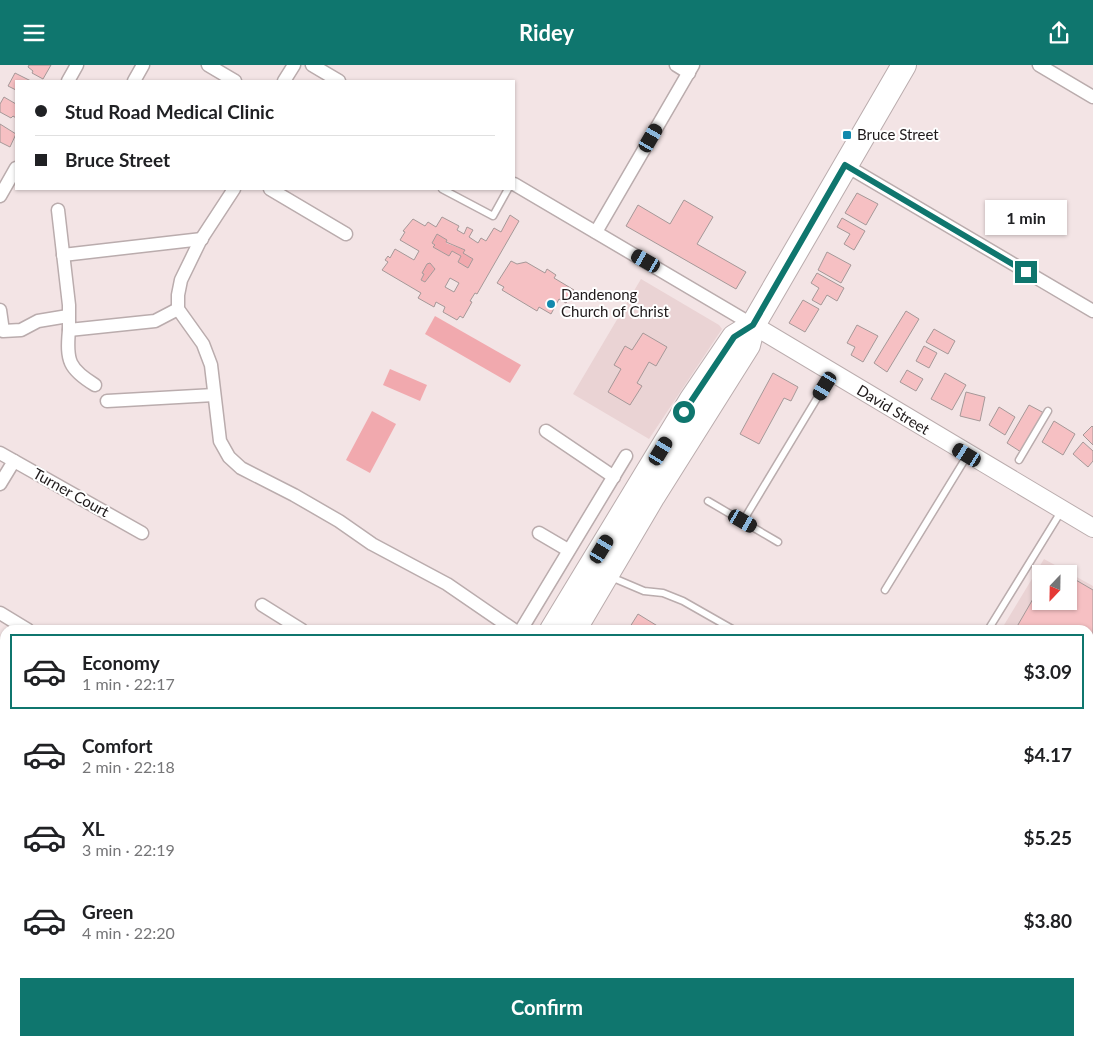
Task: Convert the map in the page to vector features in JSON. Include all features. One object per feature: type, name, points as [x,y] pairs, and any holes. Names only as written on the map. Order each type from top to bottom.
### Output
[{"type":"highway","points":[[576,625],[601,572],[748,345],[753,325],[904,65]]},
{"type":"highway","points":[[555,625],[692,399],[734,337],[753,325]]},
{"type":"main road","name":"David Street","points":[[753,325],[967,455],[1093,528]]},
{"type":"street","points":[[69,80],[77,65]]},
{"type":"street","points":[[135,80],[143,65]]},
{"type":"street","points":[[208,65],[233,80]]},
{"type":"street","points":[[285,80],[294,65]]},
{"type":"street","points":[[312,65],[337,80]]},
{"type":"street","points":[[596,232],[691,69],[676,65]]},
{"type":"street","points":[[1040,65],[1093,97]]},
{"type":"street","points":[[845,165],[1093,311]]},
{"type":"street","points":[[0,196],[15,170]]},
{"type":"street","name":"David Street","points":[[515,185],[753,325]]},
{"type":"street","points":[[233,190],[202,239],[181,280],[178,309],[203,344],[211,365],[220,441],[229,457],[241,468],[294,495],[339,521],[372,544],[447,584],[507,625]]},
{"type":"street","points":[[272,190],[346,234]]},
{"type":"street","points":[[58,210],[71,364],[77,373],[95,385]]},
{"type":"street","points":[[63,255],[202,239]]},
{"type":"street","points":[[69,330],[154,321],[178,309]]},
{"type":"street","points":[[0,310],[3,331],[21,330],[38,321],[68,316]]},
{"type":"street","points":[[108,401],[214,395]]},
{"type":"street","points":[[546,431],[614,477]]},
{"type":"street","name":"Turner Court","points":[[0,453],[142,533]]},
{"type":"street","points":[[524,625],[626,457]]},
{"type":"street","points":[[0,484],[14,461]]},
{"type":"street","points":[[539,533],[568,550]]},
{"type":"street","points":[[262,605],[294,625]]},
{"type":"street","points":[[0,613],[20,625]]},
{"type":"lane","points":[[444,190],[493,216],[507,190]]},
{"type":"lane","points":[[743,521],[832,373]]},
{"type":"lane","points":[[1019,460],[1048,411]]},
{"type":"lane","points":[[885,590],[967,455]]},
{"type":"lane","points":[[708,501],[778,542]]},
{"type":"lane","points":[[991,625],[1062,509]]},
{"type":"lane","points":[[564,625],[601,572],[624,584],[644,591],[663,593],[682,601],[725,625]]},
{"type":"shaded area","points":[[437,234],[447,240],[446,243],[465,250],[464,253],[473,259],[468,268],[458,262],[461,256],[452,251],[449,256],[433,247],[435,245],[432,243]]},
{"type":"shaded area","points":[[430,263],[435,269],[425,282],[421,280],[424,274],[422,273],[427,264]]},
{"type":"shaded area","points":[[641,279],[719,325],[722,329],[649,439],[573,394]]},
{"type":"shaded area","points":[[435,316],[521,365],[510,383],[425,334]]},
{"type":"shaded area","points":[[390,369],[427,385],[420,401],[383,385]]},
{"type":"shaded area","points":[[372,411],[396,424],[370,473],[346,460]]},
{"type":"shaded area","points":[[1044,559],[1055,565],[1040,565]]},
{"type":"shaded area","points":[[1078,578],[1093,586],[1093,625],[1004,625],[1032,579],[1032,610],[1078,610]]},
{"type":"building","points":[[29,65],[51,65],[43,79],[32,73],[33,71],[28,67]]},
{"type":"building","points":[[15,73],[29,80],[15,80],[15,90],[8,86]]},
{"type":"building","points":[[4,97],[15,103],[15,117],[13,116],[11,118],[0,112],[0,104]]},
{"type":"building","points":[[0,124],[15,133],[15,136],[10,147],[0,142]]},
{"type":"building","points":[[857,193],[878,204],[866,225],[845,213]]},
{"type":"building","points":[[684,200],[713,217],[697,244],[746,272],[736,289],[626,226],[638,205],[670,224]]},
{"type":"building","points":[[510,215],[519,221],[477,294],[475,293],[470,301],[472,302],[463,318],[460,316],[457,320],[443,312],[445,307],[436,302],[434,307],[418,298],[421,293],[382,270],[388,262],[385,260],[388,256],[390,258],[395,249],[414,260],[419,251],[400,240],[405,232],[403,231],[413,219],[425,226],[428,222],[436,227],[442,217],[459,226],[457,230],[464,234],[467,227],[473,230],[469,237],[478,243],[481,238],[486,241],[494,228],[501,232]],"holes":[[[437,234],[447,240],[446,242],[465,250],[463,253],[473,259],[468,268],[458,262],[461,256],[452,251],[449,256],[433,247],[435,245],[432,243]],[[430,263],[435,269],[425,282],[421,280],[424,274],[422,273],[427,264]],[[450,278],[459,283],[454,292],[445,287]]]},
{"type":"building","points":[[842,218],[865,231],[854,250],[844,244],[850,234],[837,227]]},
{"type":"building","points":[[827,252],[851,265],[841,283],[818,270]]},
{"type":"building","points":[[511,261],[517,264],[526,262],[545,273],[547,269],[556,275],[554,278],[574,290],[566,303],[559,299],[551,314],[539,307],[537,311],[502,290],[504,287],[497,283]]},
{"type":"building","points":[[817,273],[844,288],[837,301],[827,295],[821,305],[812,300],[819,288],[811,283]]},
{"type":"building","points":[[803,300],[819,309],[805,332],[789,323]]},
{"type":"building","points":[[906,311],[919,319],[887,372],[874,363]]},
{"type":"building","points":[[857,325],[878,336],[863,362],[851,355],[855,347],[847,343]]},
{"type":"building","points":[[934,329],[955,341],[948,354],[926,342]]},
{"type":"building","points":[[643,333],[667,347],[656,366],[649,362],[637,383],[642,386],[630,405],[608,392],[621,369],[614,365],[625,346],[632,350]]},
{"type":"building","points":[[924,346],[937,353],[929,368],[916,361]]},
{"type":"building","points":[[907,370],[923,379],[916,391],[900,382]]},
{"type":"building","points":[[773,373],[798,387],[791,401],[784,398],[759,444],[740,434]]},
{"type":"building","points":[[945,373],[966,385],[952,410],[931,399]]},
{"type":"building","points":[[966,392],[985,397],[980,421],[960,416]]},
{"type":"building","points":[[1029,405],[1044,413],[1021,452],[1007,443]]},
{"type":"building","points":[[999,407],[1015,417],[1005,435],[989,425]]},
{"type":"building","points":[[1054,421],[1075,434],[1063,455],[1042,442]]},
{"type":"building","points":[[1093,427],[1093,445],[1083,435]]},
{"type":"building","points":[[1083,442],[1093,451],[1093,461],[1088,467],[1073,454]]},
{"type":"building","points":[[1078,581],[1093,590],[1093,625],[1018,625],[1032,601],[1032,610],[1078,610]]},
{"type":"building","points":[[638,614],[656,625],[631,625]]},
{"type":"place","name":"Bruce Street","points":[[847,135]]},
{"type":"place","name":"Dandenong Church of Christ","points":[[551,304]]},
{"type":"route","points":[[684,412],[734,337],[753,325],[845,165],[1026,272]]}]
